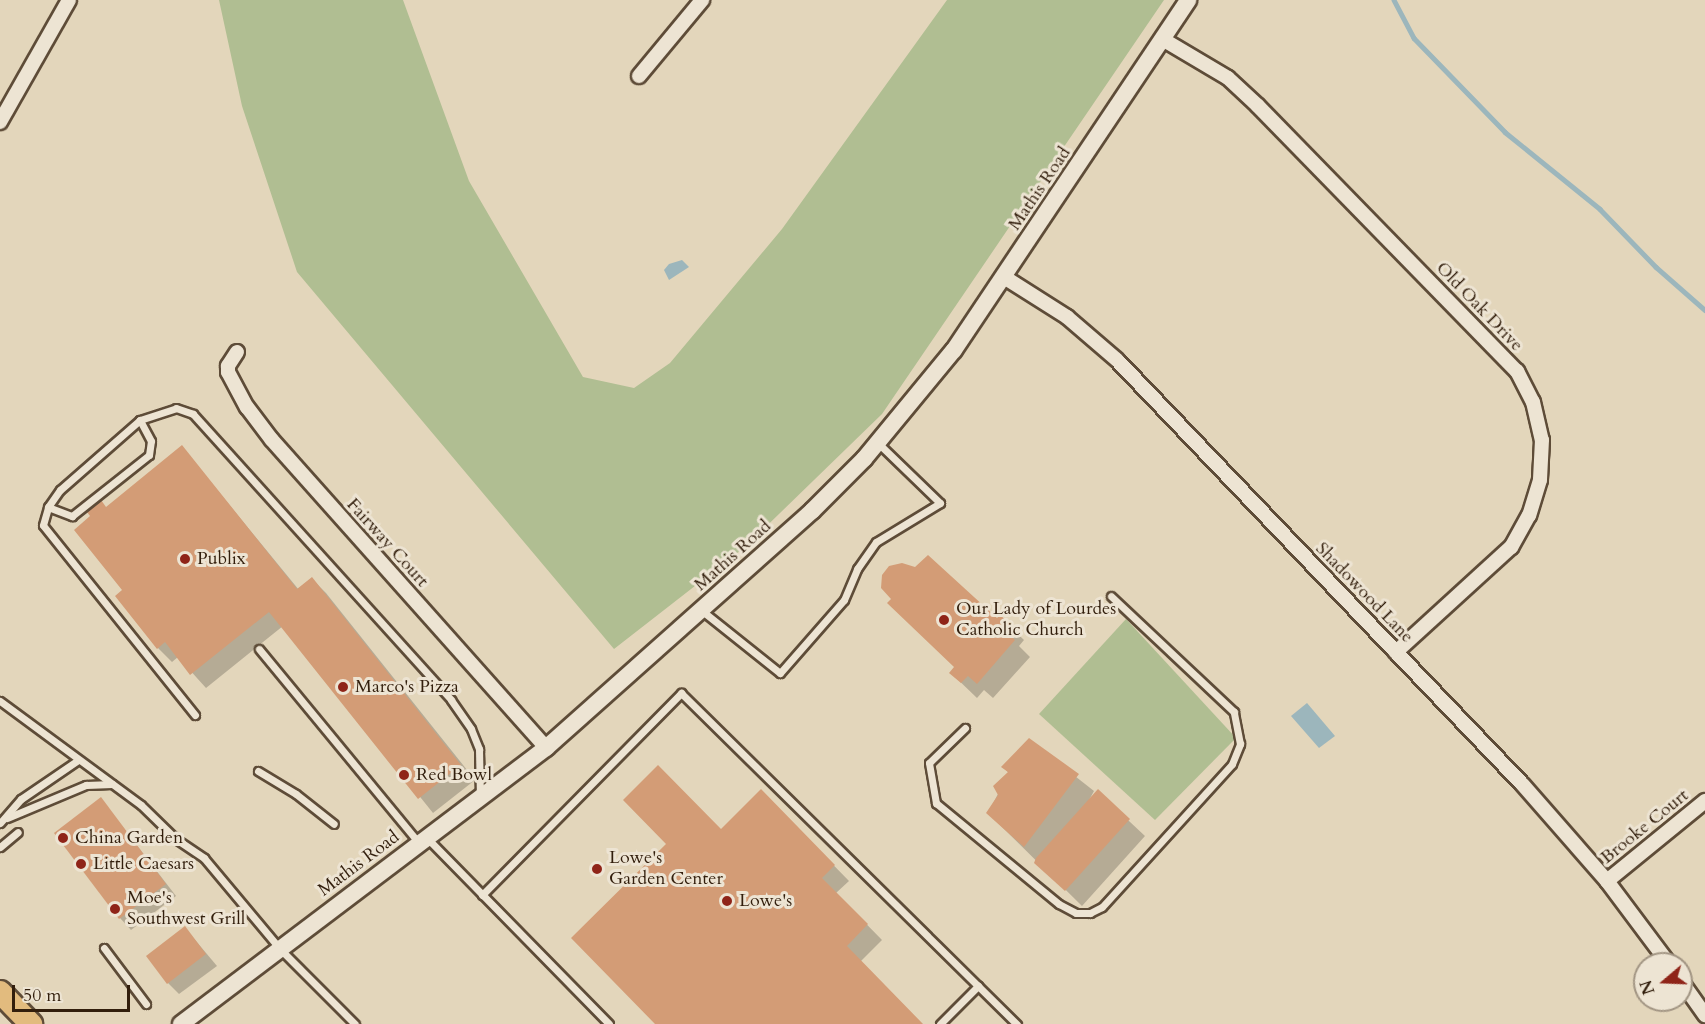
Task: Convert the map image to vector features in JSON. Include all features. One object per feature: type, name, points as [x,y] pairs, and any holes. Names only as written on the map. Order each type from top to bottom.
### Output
[{"type":"highway","points":[[0,992],[31,1024]]},
{"type":"street","points":[[0,122],[69,0]]},
{"type":"street","points":[[639,76],[702,0]]},
{"type":"street","name":"Mathis Road","points":[[181,1024],[546,747],[812,511],[878,443],[954,350],[1164,40],[1188,0]]},
{"type":"street","name":"Old Oak Drive","points":[[1164,40],[1228,78],[1258,106],[1516,371],[1533,402],[1542,440],[1540,480],[1529,515],[1511,547],[1396,652]]},
{"type":"street","name":"Shadowood Lane","points":[[1004,277],[1067,317],[1117,360],[1523,784],[1607,881],[1660,952]]},
{"type":"street","name":"Fairway Court","points":[[237,352],[228,372],[247,407],[272,440],[546,747]]},
{"type":"street","name":"Brooke Court","points":[[1607,881],[1705,801]]},
{"type":"street","points":[[1693,998],[1705,1015]]},
{"type":"lane","points":[[195,715],[43,525],[48,507],[60,490],[140,420],[176,408],[193,414],[451,700],[471,729],[479,749],[480,797]]},
{"type":"lane","points":[[48,507],[72,516],[149,455],[151,441],[140,420]]},
{"type":"lane","points":[[701,610],[780,674],[844,600],[857,569],[876,543],[940,503],[878,443]]},
{"type":"lane","points":[[965,728],[929,764],[936,802],[1059,904],[1076,913],[1090,913],[1102,907],[1232,764],[1240,744],[1234,712],[1111,596]]},
{"type":"lane","points":[[259,649],[423,840],[482,895],[609,1024]]},
{"type":"lane","points":[[482,895],[681,693],[1017,1024]]},
{"type":"lane","points":[[0,701],[112,784],[204,858],[280,949],[355,1024]]},
{"type":"lane","points":[[7,818],[21,799],[78,760]]},
{"type":"lane","points":[[258,771],[296,794],[334,824]]},
{"type":"lane","points":[[0,823],[86,785],[112,784]]},
{"type":"lane","points":[[0,847],[18,832]]},
{"type":"lane","points":[[104,948],[146,1004]]},
{"type":"lane","points":[[940,1024],[978,986]]},
{"type":"green space","points":[[219,0],[403,0],[469,181],[583,377],[634,388],[670,363],[782,229],[947,0],[1164,0],[882,414],[745,547],[614,649],[297,272],[242,106]]},
{"type":"green space","points":[[1126,619],[1236,738],[1155,820],[1039,714]]},
{"type":"water","points":[[682,260],[689,267],[669,280],[664,270],[669,264]]},
{"type":"water","points":[[1307,703],[1335,736],[1319,748],[1291,716]]},
{"type":"building","name":"Publix","points":[[182,445],[297,589],[312,577],[461,765],[418,799],[269,612],[190,675],[165,642],[157,649],[115,596],[122,590],[74,530],[90,516],[87,512],[101,500],[106,507]]},
{"type":"building","name":"Our Lady of Lourdes Catholic Church","points":[[928,555],[997,618],[1000,615],[1010,624],[1005,630],[1015,640],[977,684],[968,676],[961,683],[949,673],[954,667],[887,603],[891,599],[881,588],[882,575],[889,566],[902,563],[915,567]]},
{"type":"building","points":[[1029,738],[1079,774],[1024,847],[986,813],[998,795],[993,786],[1008,772],[1001,767]]},
{"type":"building","name":"Lowe's","points":[[658,765],[721,829],[761,789],[835,865],[822,878],[868,924],[847,946],[923,1024],[655,1024],[571,938],[666,844],[623,800]]},
{"type":"building","points":[[1098,789],[1130,819],[1065,891],[1034,863]]},
{"type":"building","points":[[101,797],[166,884],[119,919],[54,833]]},
{"type":"building","points":[[185,926],[206,954],[167,984],[146,956]]},
{"type":"waterway","points":[[1394,0],[1414,38],[1505,132],[1600,209],[1656,267],[1705,310]]},
{"type":"place","name":"Publix","points":[[185,559]]},
{"type":"place","name":"Our Lady of Lourdes Catholic Church","points":[[944,620]]},
{"type":"place","name":"Marco's Pizza","points":[[343,687]]},
{"type":"place","name":"Red Bowl","points":[[404,775]]},
{"type":"place","name":"China Garden","points":[[63,838]]},
{"type":"place","name":"Little Caesars","points":[[81,864]]},
{"type":"place","name":"Lowe's Garden Center","points":[[597,869]]},
{"type":"place","name":"Lowe's","points":[[727,901]]},
{"type":"place","name":"Moe's Southwest Grill","points":[[115,909]]}]
